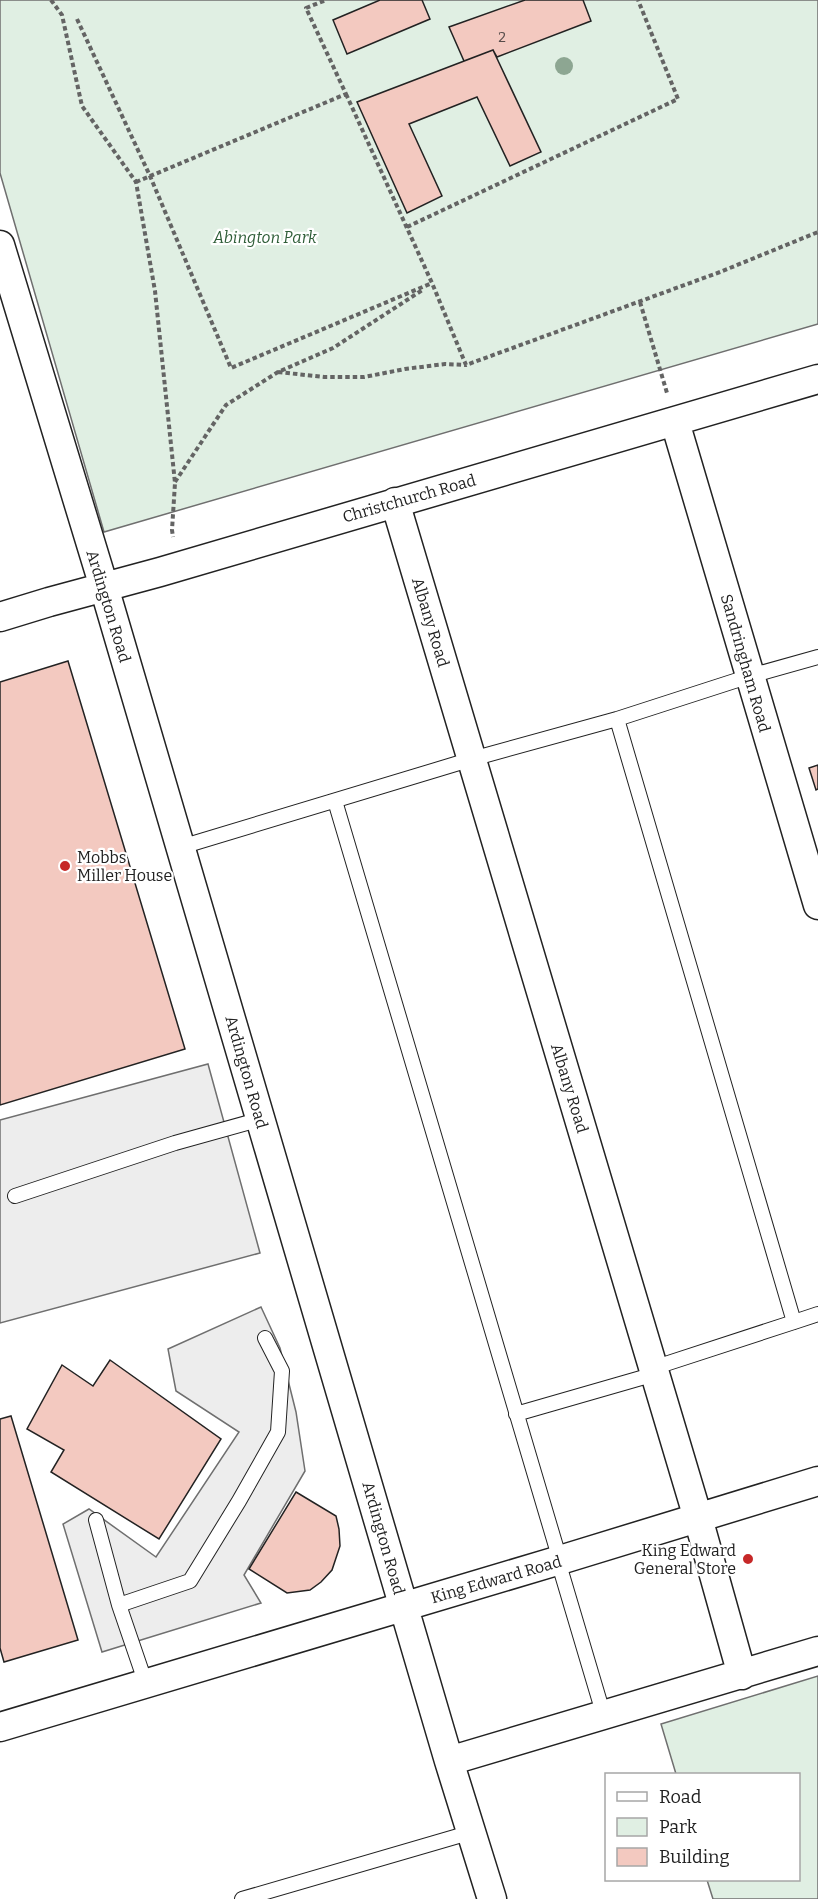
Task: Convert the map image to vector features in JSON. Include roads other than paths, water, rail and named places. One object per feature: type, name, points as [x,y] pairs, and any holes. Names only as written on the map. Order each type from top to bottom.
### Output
[{"type":"street","name":"Ardington Road","points":[[0,245],[104,587],[449,1761],[492,1899]]},
{"type":"street","name":"Christchurch Road","points":[[0,617],[818,379]]},
{"type":"street","name":"Sandringham Road","points":[[675,422],[818,905]]},
{"type":"street","name":"Albany Road","points":[[395,502],[698,1518],[742,1675]]},
{"type":"street","name":"King Edward Road","points":[[0,1727],[559,1561],[818,1481]]},
{"type":"street","points":[[449,1761],[818,1651]]},
{"type":"lane","points":[[181,847],[472,759],[617,719],[750,676],[818,657]]},
{"type":"lane","points":[[617,719],[794,1322]]},
{"type":"lane","points":[[335,801],[604,1716]]},
{"type":"lane","points":[[15,1196],[175,1143],[261,1119]]},
{"type":"lane","points":[[516,1414],[654,1371],[818,1314]]},
{"type":"lane","points":[[119,1605],[190,1581],[239,1502],[278,1432],[282,1371],[265,1338]]},
{"type":"lane","points":[[96,1520],[119,1605],[146,1684]]},
{"type":"lane","points":[[242,1899],[472,1832]]},
{"type":"place","name":"Mobbs Miller House","points":[[65,866]]},
{"type":"place","name":"King Edward General Store","points":[[748,1559]]},
{"type":"park label","name":"Abington Park","points":[[265,237]]}]
